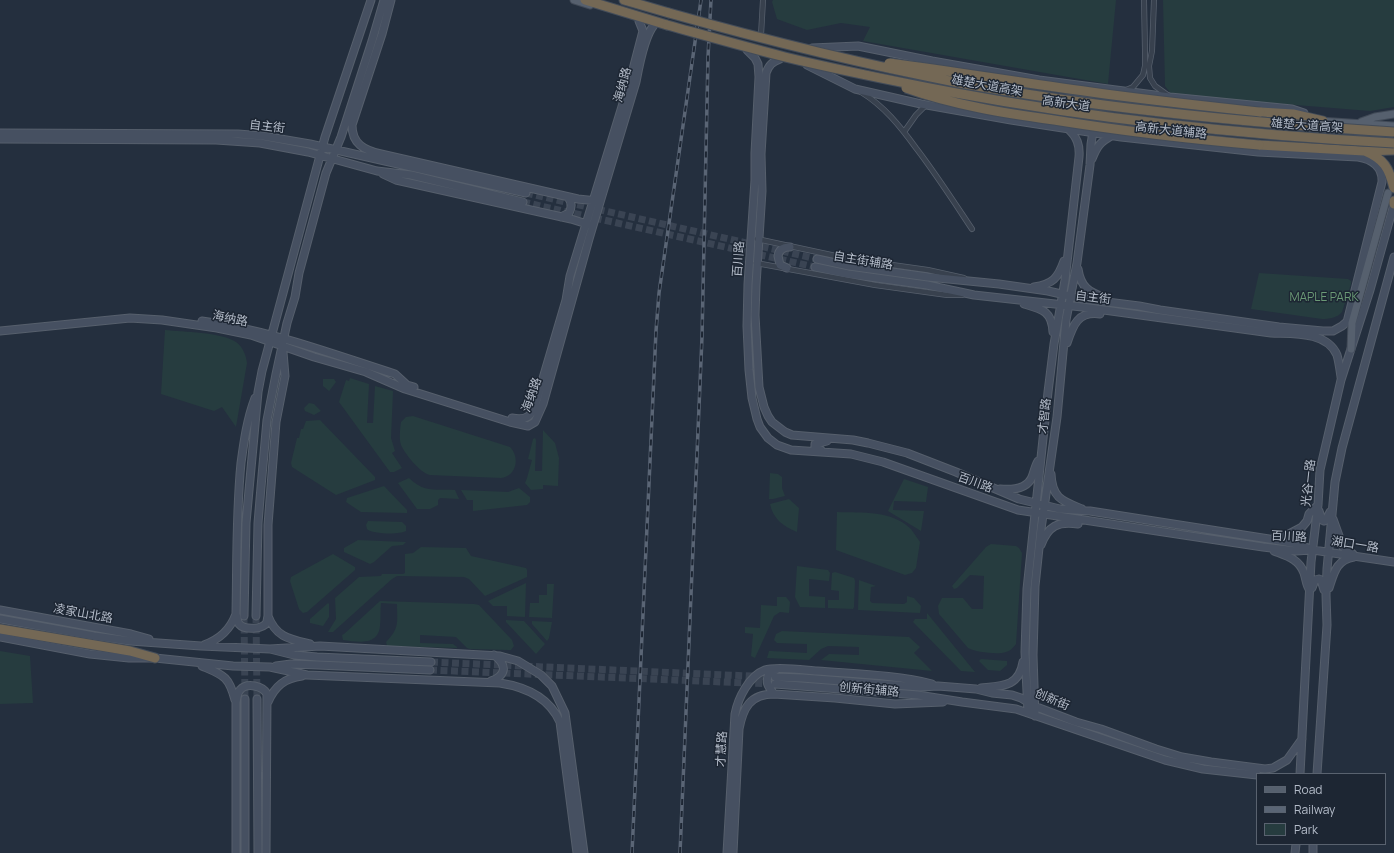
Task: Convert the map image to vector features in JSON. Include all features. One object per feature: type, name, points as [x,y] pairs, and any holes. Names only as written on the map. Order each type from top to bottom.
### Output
[{"type":"highway","name":"雄楚大道高架","points":[[585,0],[667,25],[787,57],[879,78],[956,93],[1141,122],[1249,134],[1394,143]]},
{"type":"highway","name":"雄楚大道高架","points":[[624,0],[752,36],[826,54],[961,83],[1091,103],[1251,122],[1394,132]]},
{"type":"highway","points":[[826,54],[1172,103],[1293,114],[1323,121]]},
{"type":"highway","points":[[879,78],[924,94],[965,104],[1018,115],[1138,133],[1259,145],[1364,151],[1394,148]]},
{"type":"highway","points":[[1364,151],[1376,156],[1383,162],[1390,174],[1391,190]]},
{"type":"highway","points":[[2,632],[130,652],[155,658]]},
{"type":"main road","points":[[244,616],[246,523],[258,392],[262,371],[322,147],[371,0]]},
{"type":"main road","points":[[256,616],[258,523],[267,420],[287,323],[295,297],[299,273],[326,172],[340,137],[370,48],[384,0]]},
{"type":"main road","points":[[391,0],[382,34],[352,125],[352,132],[361,147],[368,151],[380,154],[568,197],[597,201]]},
{"type":"main road","points":[[574,0],[667,29]]},
{"type":"main road","points":[[636,0],[672,11]]},
{"type":"main road","name":"海纳路","points":[[0,331],[130,318],[162,320],[180,319],[216,323],[252,330],[284,342],[314,357],[366,372],[405,389],[510,422],[528,426],[535,422],[543,404],[643,32],[639,21]]},
{"type":"main road","name":"海纳路","points":[[597,201],[636,82],[642,56],[654,25]]},
{"type":"main road","name":"高新大道","points":[[745,31],[760,36],[899,67],[1029,91],[1195,113],[1293,122],[1323,121],[1394,126]]},
{"type":"main road","points":[[812,48],[858,46],[1039,80],[1170,97],[1292,109],[1323,121]]},
{"type":"main road","name":"高新大道","points":[[744,49],[870,80],[989,103],[1095,119],[1183,130],[1394,148]]},
{"type":"main road","name":"百川路","points":[[744,49],[755,58],[759,71],[755,239],[757,263],[755,315],[756,356],[759,387],[768,416],[778,427],[792,436],[841,439],[868,443],[907,453],[998,489],[1019,499],[1060,509],[1090,511],[1270,539],[1297,544],[1313,550]]},
{"type":"main road","name":"百川路","points":[[780,59],[773,62],[769,66],[766,73],[761,154],[762,191],[750,262],[747,326],[752,398],[759,423],[768,438],[777,445],[791,450],[850,454],[883,462],[1008,507],[1034,513],[1296,551],[1313,550]]},
{"type":"main road","name":"高新大道辅路","points":[[806,65],[855,89],[926,105],[1068,129],[1258,152],[1364,158],[1377,166],[1383,175],[1381,190],[1347,322]]},
{"type":"main road","points":[[1039,80],[1091,100]]},
{"type":"main road","points":[[1358,123],[1375,117],[1394,114]]},
{"type":"main road","name":"才智路","points":[[1031,714],[1036,608],[1035,586],[1042,514],[1050,465],[1064,351],[1066,320],[1077,263],[1095,119]]},
{"type":"main road","points":[[1293,122],[1318,124],[1325,130],[1326,134],[1324,138],[1317,141]]},
{"type":"main road","name":"才智路","points":[[1031,704],[1025,652],[1027,589],[1034,513],[1054,344],[1063,295],[1080,151],[1075,135],[1068,129]]},
{"type":"main road","name":"自主街","points":[[0,133],[250,135],[277,138],[526,193]]},
{"type":"main road","points":[[1090,165],[1097,148],[1104,140],[1113,135]]},
{"type":"main road","name":"自主街","points":[[0,139],[234,141],[267,144],[320,156],[377,172],[411,175],[523,202]]},
{"type":"main road","points":[[380,154],[411,168]]},
{"type":"main road","points":[[377,172],[396,180],[561,217],[590,225]]},
{"type":"main road","points":[[1351,349],[1354,313],[1391,190]]},
{"type":"main road","points":[[561,217],[569,213],[571,210],[571,201],[568,197]]},
{"type":"main road","name":"光谷一路","points":[[1300,773],[1310,592],[1320,470],[1341,380],[1370,290],[1394,205]]},
{"type":"main road","points":[[787,268],[780,265],[778,252],[781,249],[790,247]]},
{"type":"main road","points":[[1023,288],[1043,285],[1056,278],[1060,272],[1068,247]]},
{"type":"main road","points":[[1318,773],[1327,625],[1326,595],[1333,505],[1342,448],[1394,257]]},
{"type":"main road","name":"自主街","points":[[1341,380],[1337,355],[1331,346],[1318,338],[1298,334],[1271,333],[974,295],[927,285],[848,274],[816,263],[950,280],[976,281],[1083,299],[1115,302],[1272,326],[1323,331],[1337,329],[1347,322],[1354,313]]},
{"type":"main road","points":[[1077,263],[1079,276],[1087,290],[1115,302]]},
{"type":"main road","points":[[1006,299],[1046,312],[1052,325],[1054,344]]},
{"type":"main road","points":[[1064,351],[1075,322],[1082,316],[1092,313],[1130,318],[1159,318]]},
{"type":"main road","points":[[258,392],[249,413],[239,483],[236,614],[239,624],[248,628],[260,627],[264,625],[267,622],[268,616],[268,525],[276,422],[285,376],[284,342]]},
{"type":"main road","points":[[828,452],[815,448],[815,444],[841,439]]},
{"type":"main road","points":[[998,489],[1016,489],[1026,484],[1032,478],[1041,455]]},
{"type":"main road","points":[[1050,465],[1051,483],[1060,499],[1090,511]]},
{"type":"main road","points":[[1318,505],[1322,520],[1324,521],[1328,517],[1333,505]]},
{"type":"main road","points":[[1270,539],[1285,536],[1297,531],[1307,521],[1309,514],[1318,505]]},
{"type":"main road","points":[[1332,516],[1343,547],[1348,552],[1359,556]]},
{"type":"main road","points":[[1038,555],[1045,536],[1049,530],[1058,524],[1069,523],[1115,530],[1126,527]]},
{"type":"main road","points":[[1263,546],[1293,558],[1298,562],[1305,575],[1306,584],[1310,592]]},
{"type":"main road","name":"湖口一路","points":[[1313,550],[1394,562]]},
{"type":"main road","points":[[1326,595],[1338,565],[1347,558],[1359,556]]},
{"type":"main road","points":[[1310,592],[1315,580],[1318,579],[1321,580],[1326,595]]},
{"type":"main road","name":"凌家山北路","points":[[0,610],[131,634],[161,643]]},
{"type":"main road","points":[[201,646],[212,642],[225,634],[232,625],[236,614]]},
{"type":"main road","points":[[268,616],[271,624],[282,636],[292,640],[320,646]]},
{"type":"main road","points":[[0,619],[130,641],[270,649],[320,646],[494,655],[518,661],[535,670],[552,686],[565,713],[584,853]]},
{"type":"main road","points":[[270,649],[294,655],[317,657],[430,662]]},
{"type":"main road","points":[[976,689],[1003,686],[1014,681],[1022,670],[1025,652]]},
{"type":"main road","points":[[489,682],[499,678],[504,669],[500,660],[494,655]]},
{"type":"main road","points":[[155,658],[232,666],[270,667],[291,664],[430,670]]},
{"type":"main road","points":[[194,663],[221,674],[226,678],[232,689],[236,702]]},
{"type":"main road","points":[[270,667],[307,675]]},
{"type":"main road","name":"才慧路","points":[[727,853],[735,714],[737,704],[752,679],[757,674],[767,669],[778,669]]},
{"type":"main road","points":[[774,694],[768,687],[767,679],[769,673],[778,669]]},
{"type":"main road","name":"创新街辅路","points":[[778,669],[800,669],[896,678],[919,681],[938,686]]},
{"type":"main road","points":[[267,704],[272,693],[292,677],[307,675],[489,682],[513,685],[533,693],[549,705],[558,717],[562,729],[577,853]]},
{"type":"main road","name":"创新街","points":[[1256,775],[1203,769],[1165,760],[1031,714],[1001,706],[918,695],[775,681],[802,678],[920,688],[938,686],[976,689],[992,693],[1012,695],[1076,722],[1182,757],[1265,769],[1280,765],[1287,760],[1302,739]]},
{"type":"main road","points":[[236,853],[236,702],[239,690],[256,686],[265,690],[267,694],[266,853]]},
{"type":"main road","name":"才慧路","points":[[733,853],[739,729],[741,716],[753,699],[766,694],[774,694]]},
{"type":"main road","name":"创新街辅路","points":[[774,694],[896,704],[962,702]]},
{"type":"main road","points":[[245,699],[245,853]]},
{"type":"main road","points":[[257,699],[258,853]]},
{"type":"street","points":[[760,36],[763,0]]},
{"type":"street","points":[[1124,91],[1133,87],[1143,75],[1145,66],[1144,0]]},
{"type":"street","points":[[1154,0],[1152,51],[1149,66],[1150,78],[1155,86],[1170,97]]},
{"type":"street","points":[[855,89],[875,101],[904,132],[932,168],[972,229]]},
{"type":"street","points":[[904,132],[916,115],[926,105]]},
{"type":"street","name":"自主街辅路","points":[[755,239],[850,259],[951,274],[976,281]]},
{"type":"street","name":"自主街辅路","points":[[750,262],[847,280],[947,295],[974,295]]},
{"type":"green space","points":[[773,0],[1116,0],[1108,84],[863,41],[870,27],[841,23],[807,30],[777,19],[772,2]]},
{"type":"green space","points":[[1163,0],[1394,0],[1394,107],[1370,111],[1172,95],[1165,86]]},
{"type":"green space","name":"MAPLE PARK","points":[[1259,273],[1348,279],[1351,281],[1351,284],[1342,312],[1335,317],[1322,319],[1251,309]]},
{"type":"green space","points":[[165,330],[212,334],[229,339],[241,346],[247,363],[236,427],[222,407],[214,411],[161,394]]},
{"type":"green space","points":[[350,378],[369,384],[367,423],[373,423],[375,386],[393,391],[391,438],[395,451],[392,453],[402,468],[394,472],[390,472],[339,402],[346,380],[349,381]]},
{"type":"green space","points":[[323,379],[334,379],[336,382],[329,391],[323,386]]},
{"type":"green space","points":[[309,403],[314,404],[321,411],[314,415],[305,411],[304,408]]},
{"type":"green space","points":[[413,416],[510,447],[516,461],[514,470],[511,474],[501,478],[426,474],[409,458],[400,443],[401,422],[406,417]]},
{"type":"green space","points":[[320,420],[375,477],[375,480],[336,495],[292,467],[291,463],[297,438],[299,438],[301,429],[303,429],[306,421]]},
{"type":"green space","points":[[543,430],[555,443],[559,458],[558,486],[543,485],[543,489],[531,490],[525,483],[532,460],[528,459],[533,439],[535,438],[535,471],[542,471]]},
{"type":"green space","points":[[770,473],[778,474],[782,477],[782,488],[785,496],[769,499]]},
{"type":"green space","points":[[409,478],[425,488],[436,490],[455,490],[459,499],[440,498],[438,500],[438,505],[430,509],[417,509],[398,483]]},
{"type":"green space","points":[[904,479],[928,487],[926,502],[894,501],[893,510],[924,511],[921,531],[888,511]]},
{"type":"green space","points":[[384,486],[407,510],[407,513],[361,512],[346,502],[347,498]]},
{"type":"green space","points":[[519,488],[530,497],[530,502],[527,505],[473,511],[473,500],[467,500],[461,490],[508,492]]},
{"type":"green space","points":[[789,499],[799,508],[797,532],[779,521],[771,509],[770,504]]},
{"type":"green space","points":[[837,512],[876,514],[895,518],[903,523],[911,529],[920,542],[916,568],[912,573],[905,575],[836,550]]},
{"type":"green space","points":[[368,521],[402,522],[406,526],[406,531],[380,533],[370,531],[367,529],[366,525]]},
{"type":"green space","points":[[358,540],[406,542],[403,545],[392,546],[370,564],[344,552],[344,548]]},
{"type":"green space","points":[[991,544],[1016,546],[1022,553],[1016,644],[1007,652],[1002,653],[987,653],[968,648],[939,614],[938,606],[942,598],[963,598],[972,609],[983,609],[984,576],[970,575],[957,588],[954,589],[952,586],[986,547]]},
{"type":"green space","points":[[421,547],[466,548],[471,556],[526,568],[527,577],[485,596],[469,579],[464,577],[397,576],[333,632],[328,632],[336,619],[335,598],[359,577],[405,573],[405,554],[413,553]]},
{"type":"green space","points":[[333,554],[355,567],[355,570],[307,612],[303,613],[299,609],[290,581],[291,577]]},
{"type":"green space","points":[[797,566],[828,570],[830,573],[829,581],[809,579],[809,596],[825,597],[825,608],[800,607],[795,597]]},
{"type":"green space","points":[[835,572],[854,578],[853,609],[828,608],[828,600],[839,600],[839,591],[831,590],[832,573]]},
{"type":"green space","points":[[859,580],[876,586],[871,587],[870,601],[872,603],[904,604],[907,602],[907,596],[914,598],[921,606],[920,613],[858,610]]},
{"type":"green space","points":[[526,583],[525,617],[507,616],[507,606],[493,606],[488,601]]},
{"type":"green space","points":[[547,584],[554,584],[552,618],[529,617],[530,603],[539,603],[539,595],[547,595]]},
{"type":"green space","points":[[777,597],[786,597],[790,602],[789,613],[780,612],[774,616],[755,658],[751,656],[753,634],[745,633],[745,627],[760,628],[761,605],[777,606]]},
{"type":"green space","points":[[380,601],[479,605],[512,640],[514,646],[511,650],[470,649],[456,637],[420,635],[420,643],[453,644],[457,648],[387,646],[386,642],[396,629],[397,604],[381,603],[380,626],[375,637],[371,640],[361,642],[343,640],[342,635]]},
{"type":"green space","points":[[328,603],[329,617],[323,626],[310,623],[310,619]]},
{"type":"green space","points":[[927,613],[975,672],[961,671],[913,622],[915,619],[927,619]]},
{"type":"green space","points":[[506,620],[524,621],[545,644],[536,654],[506,622]]},
{"type":"green space","points":[[532,621],[552,622],[547,641],[532,624]]},
{"type":"green space","points":[[782,631],[909,637],[920,647],[914,653],[932,671],[821,660],[829,654],[859,655],[859,647],[828,646],[821,649],[809,660],[767,658],[769,651],[807,653],[807,644],[777,643],[774,640],[776,634]]},
{"type":"green space","points":[[0,651],[30,656],[33,703],[0,704]]},
{"type":"green space","points":[[981,659],[1007,661],[1007,665],[1000,671],[988,670],[979,661]]},
{"type":"tunnel","points":[[526,193],[817,259]]},
{"type":"tunnel","points":[[523,202],[815,267]]},
{"type":"tunnel","points":[[244,616],[245,699]]},
{"type":"tunnel","points":[[256,616],[257,699]]},
{"type":"tunnel","points":[[431,662],[773,677]]},
{"type":"tunnel","points":[[430,670],[772,684]]},
{"type":"railway","points":[[632,853],[659,293],[701,0]]},
{"type":"railway","points":[[680,853],[702,337],[708,57],[711,0]]}]
